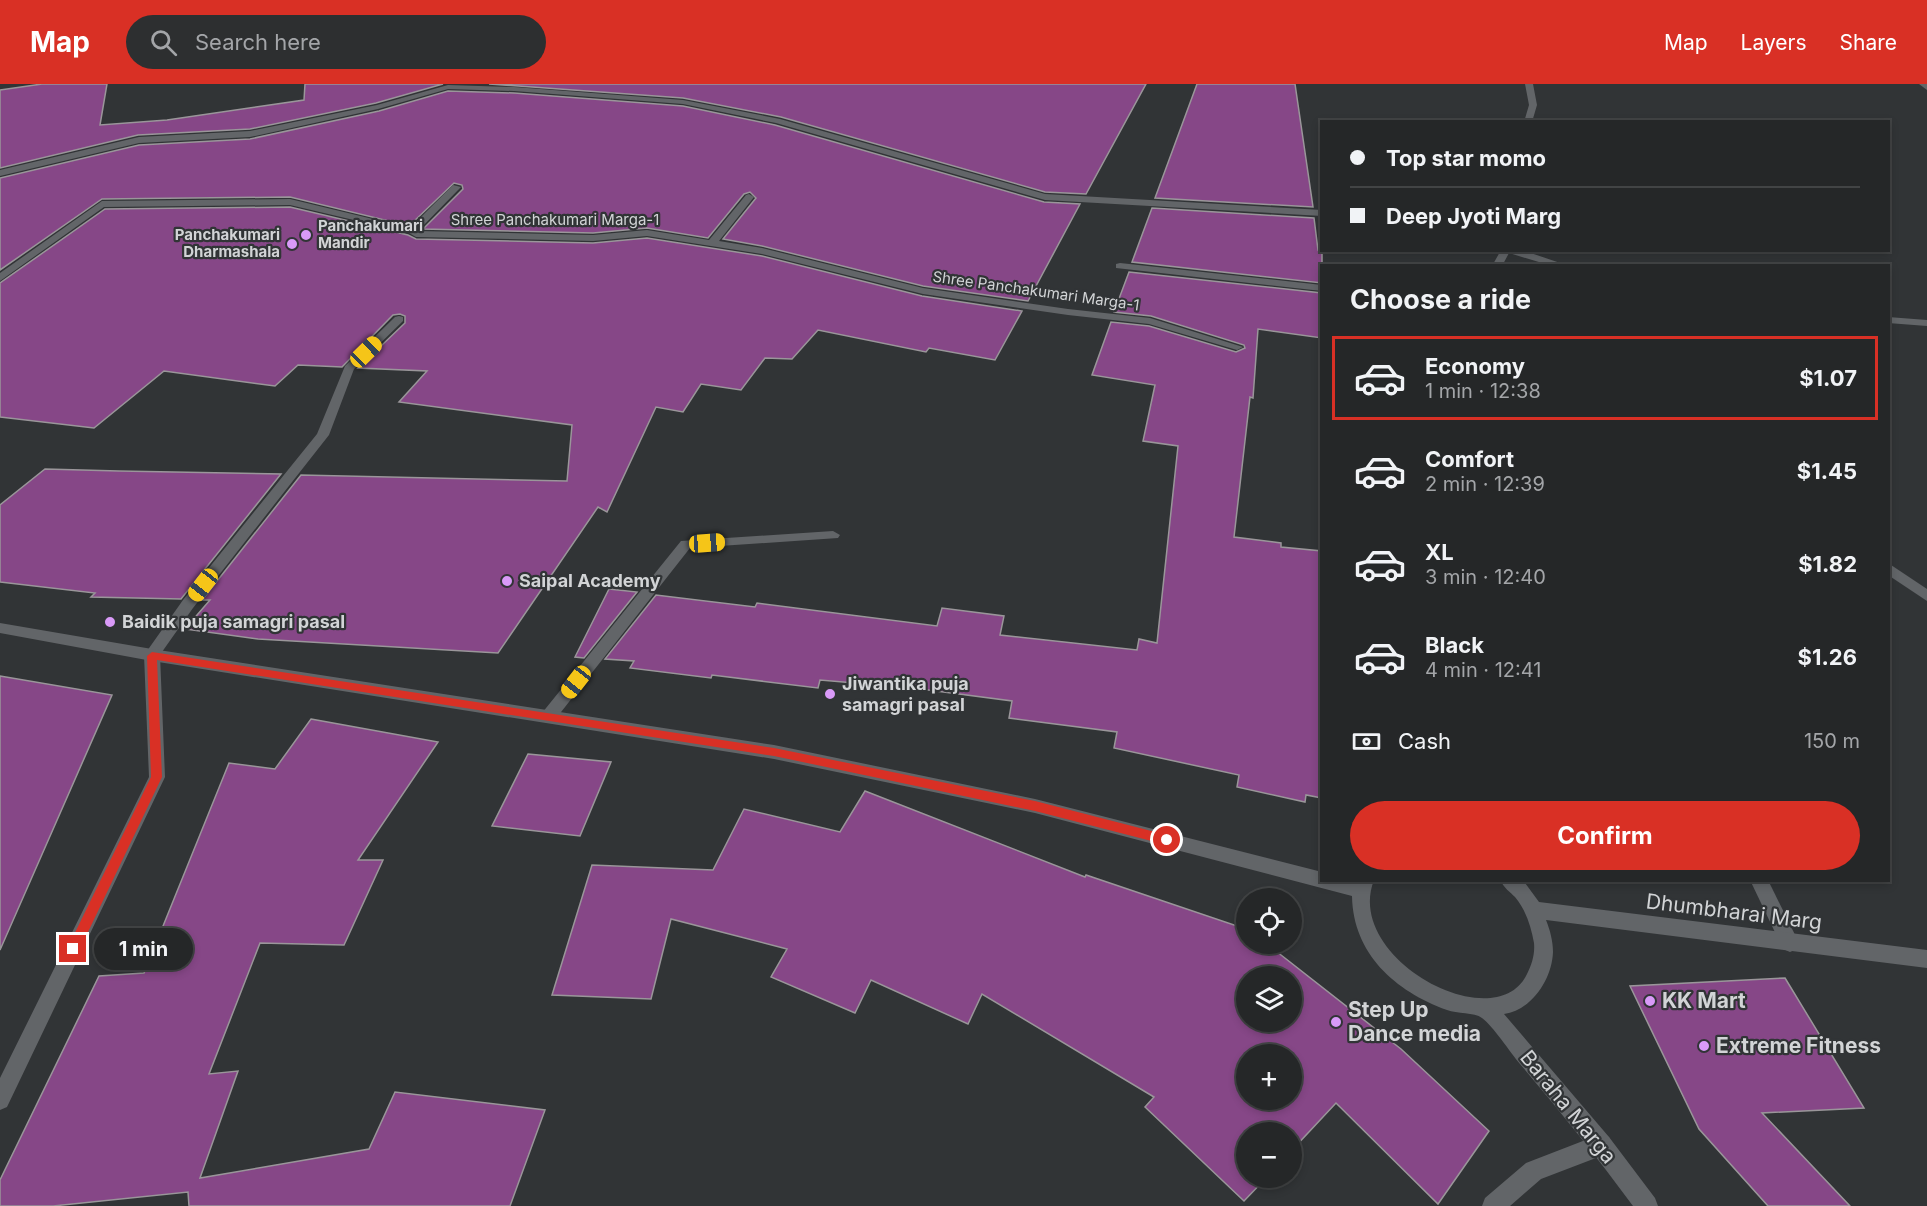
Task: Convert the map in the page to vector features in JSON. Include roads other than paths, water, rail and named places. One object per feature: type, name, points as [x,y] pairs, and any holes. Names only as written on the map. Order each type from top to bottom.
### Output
[{"type":"street","points":[[1529,84],[1533,105],[1529,120]]},
{"type":"street","points":[[1923,84],[1927,88]]},
{"type":"street","points":[[0,173],[139,140],[250,134],[378,107],[448,87],[514,89],[683,102],[777,120],[1045,197],[1320,213]]},
{"type":"street","points":[[412,231],[456,187]]},
{"type":"street","points":[[712,243],[749,197]]},
{"type":"street","name":"Shree Panchakumari Marga-1","points":[[0,278],[102,204],[290,202],[412,231],[416,234],[593,238],[647,233],[762,251],[923,291],[1068,312],[1150,321],[1237,346]]},
{"type":"street","points":[[1515,252],[1557,264]]},
{"type":"street","points":[[1120,266],[1320,288]]},
{"type":"street","points":[[0,1100],[157,777],[152,656],[188,604],[323,435],[349,368],[399,319]]},
{"type":"street","points":[[1890,320],[1927,323]]},
{"type":"street","points":[[548,717],[686,544],[833,535]]},
{"type":"street","points":[[1890,569],[1927,596]]},
{"type":"street","points":[[0,628],[152,656],[774,752],[1024,804],[1320,879]]},
{"type":"street","points":[[1339,882],[1363,885],[1365,928],[1381,958],[1413,987],[1448,1002],[1487,1009],[1518,1000],[1539,981],[1544,951],[1535,910],[1511,882]]},
{"type":"street","points":[[1760,882],[1790,943]]},
{"type":"street","name":"Dhumbharai Marg","points":[[1535,910],[1927,959]]},
{"type":"street","name":"Baraha Marga","points":[[1487,1009],[1601,1145],[1647,1206]]},
{"type":"street","points":[[1493,1206],[1534,1171],[1601,1145]]},
{"type":"place","name":"Panchakumari Mandir","points":[[306,235]]},
{"type":"place","name":"Panchakumari Dharmashala","points":[[292,244]]},
{"type":"place","name":"Saipal Academy","points":[[507,581]]},
{"type":"place","name":"Baidik puja samagri pasal","points":[[110,622]]},
{"type":"place","name":"Jiwantika puja samagri pasal","points":[[830,694]]},
{"type":"place","name":"KK Mart","points":[[1650,1001]]},
{"type":"place","name":"Step Up Dance media","points":[[1336,1022]]},
{"type":"place","name":"Extreme Fitness","points":[[1704,1046]]}]
